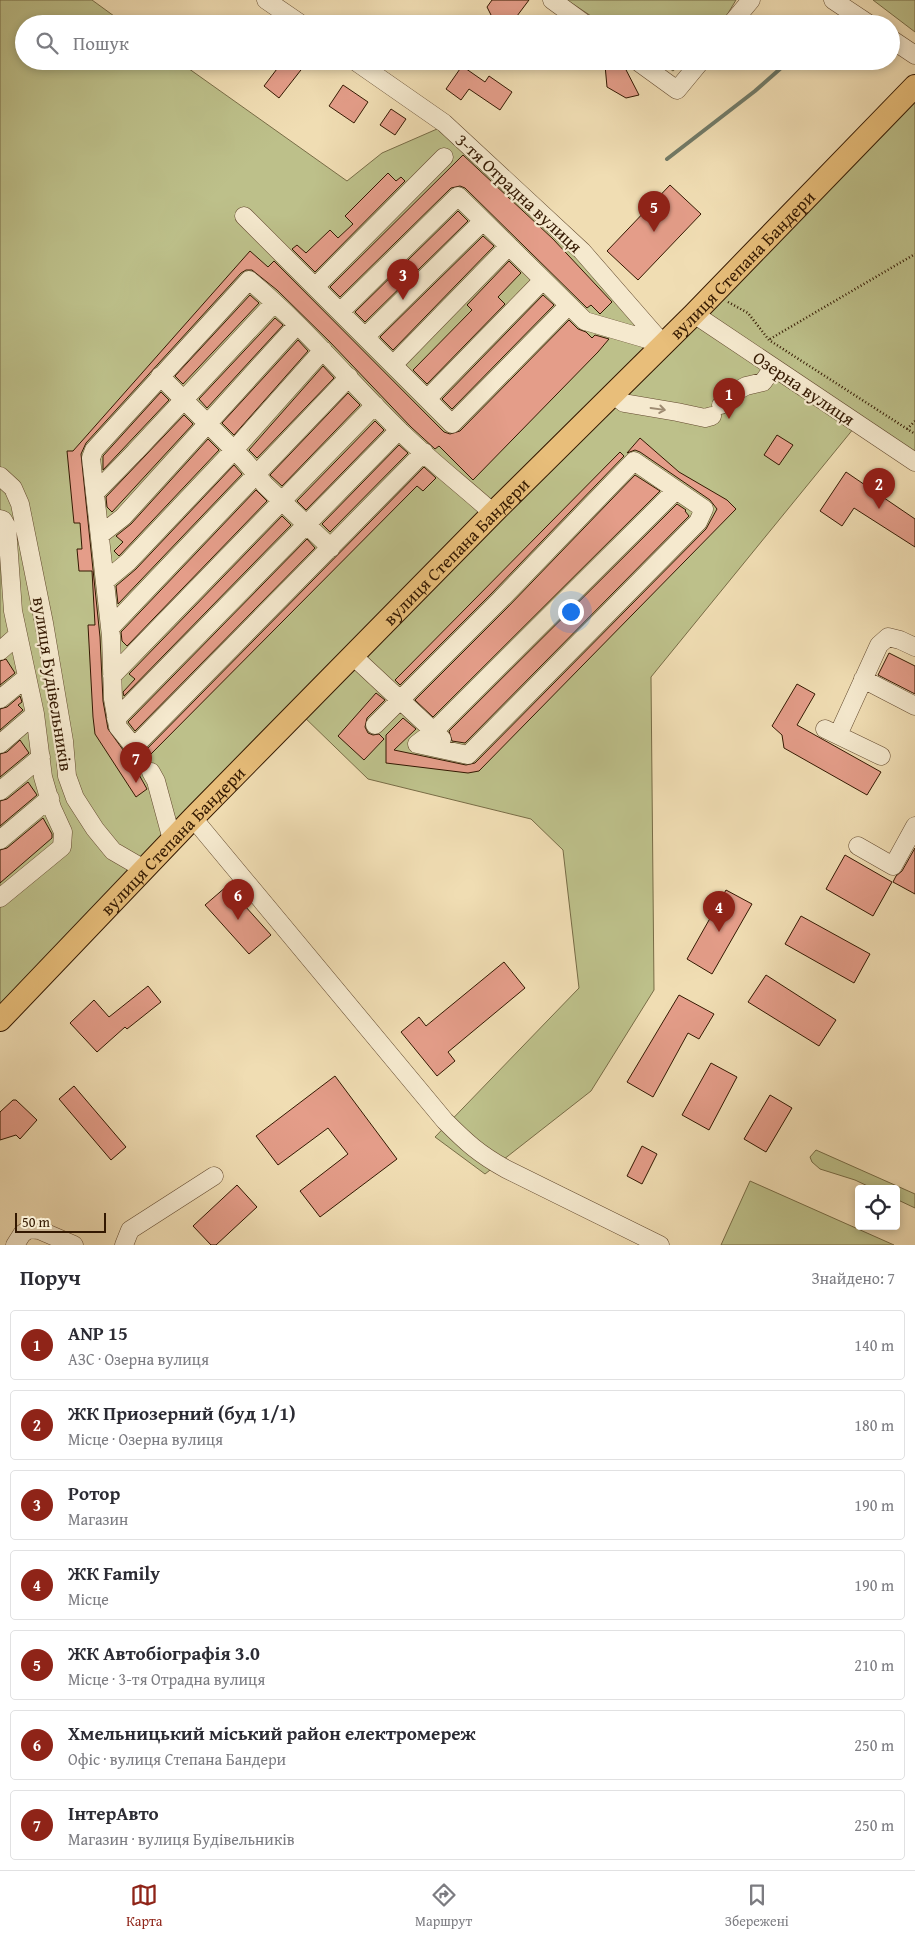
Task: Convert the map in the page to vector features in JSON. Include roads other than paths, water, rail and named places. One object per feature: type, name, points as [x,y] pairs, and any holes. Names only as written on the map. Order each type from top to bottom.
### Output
[{"type":"main road","name":"вулиця Степана Бандери","points":[[0,1020],[352,656],[694,314],[915,86]]},
{"type":"street","points":[[266,0],[288,15]]},
{"type":"street","points":[[552,0],[573,15]]},
{"type":"street","points":[[739,15],[751,0]]},
{"type":"street","points":[[834,0],[856,15]]},
{"type":"street","points":[[900,45],[915,55]]},
{"type":"street","name":"3-тя Отрадна вулиця","points":[[368,70],[451,130],[582,250],[664,344]]},
{"type":"street","points":[[649,70],[677,90],[694,70]]},
{"type":"street","points":[[315,288],[444,157]]},
{"type":"street","points":[[340,312],[458,196],[585,321],[664,344]]},
{"type":"street","points":[[244,216],[452,424],[569,306]]},
{"type":"street","points":[[365,338],[483,221]]},
{"type":"street","points":[[393,365],[509,246]]},
{"type":"street","points":[[424,452],[134,747],[118,727],[112,699],[110,627],[91,458],[94,450],[160,376],[250,280],[323,350],[400,430],[493,513]]},
{"type":"street","points":[[427,399],[543,280]]},
{"type":"street","points":[[95,493],[274,303]]},
{"type":"street","name":"Озерна вулиця","points":[[694,314],[915,462]]},
{"type":"street","points":[[100,535],[123,517],[297,325]]},
{"type":"street","points":[[105,581],[128,562],[234,450],[323,350]]},
{"type":"street","points":[[613,394],[624,403],[705,418],[717,410],[733,393],[746,386],[763,382],[773,368]]},
{"type":"street","points":[[160,376],[234,450],[281,501],[331,548]]},
{"type":"street","points":[[110,627],[348,377]]},
{"type":"street","points":[[112,676],[375,405]]},
{"type":"street","points":[[116,719],[400,430]]},
{"type":"street","points":[[375,725],[499,602],[634,461],[704,509],[698,522],[468,754],[417,744],[434,732],[676,490]]},
{"type":"street","name":"вулиця Будівельників","points":[[0,476],[13,488],[20,504],[44,623],[64,741],[67,776],[72,791],[95,830],[112,851],[144,869]]},
{"type":"street","points":[[0,519],[7,526],[4,548],[6,599],[18,635],[35,714],[44,777],[63,832],[62,847],[0,898]]},
{"type":"street","points":[[0,651],[18,635]]},
{"type":"street","points":[[881,756],[831,732],[863,679],[878,644],[888,637],[915,647]]},
{"type":"street","points":[[352,656],[434,732]]},
{"type":"street","points":[[0,699],[27,677]]},
{"type":"street","points":[[863,679],[915,706]]},
{"type":"street","points":[[0,744],[35,714]]},
{"type":"street","points":[[0,791],[41,757]]},
{"type":"street","points":[[151,772],[156,781],[172,840]]},
{"type":"street","points":[[0,840],[50,798]]},
{"type":"street","points":[[194,818],[445,1121],[470,1146],[484,1157],[506,1169],[660,1245]]},
{"type":"street","points":[[858,846],[893,866],[915,826]]},
{"type":"street","points":[[124,1245],[130,1230],[214,1176]]},
{"type":"street","points":[[15,1245],[22,1234],[29,1229],[38,1230],[74,1245]]},
{"type":"waterway","points":[[667,159],[755,91],[779,70]]},
{"type":"place","name":"ЖК Автобіографія 3.0","points":[[654,232]]},
{"type":"place","name":"Ротор","points":[[403,300]]},
{"type":"place","name":"ANP 15","points":[[729,419]]},
{"type":"place","name":"ЖК Приозерний (буд 1/1)","points":[[879,509]]},
{"type":"place","name":"ІнтерАвто","points":[[136,783]]},
{"type":"place","name":"Хмельницький міський район електромереж","points":[[238,920]]},
{"type":"place","name":"ЖК Family","points":[[719,932]]}]
